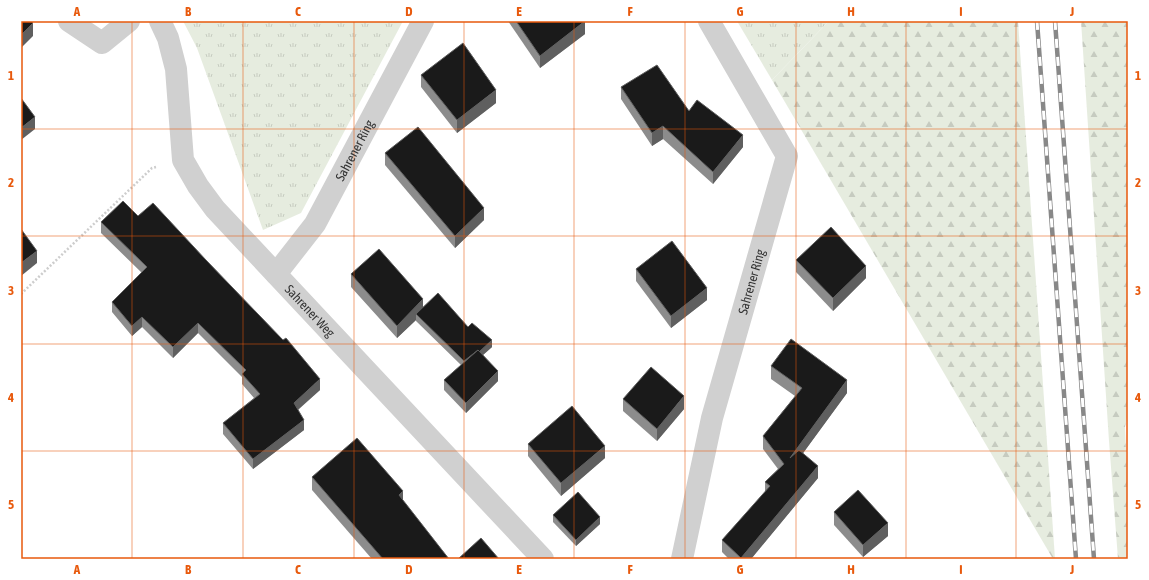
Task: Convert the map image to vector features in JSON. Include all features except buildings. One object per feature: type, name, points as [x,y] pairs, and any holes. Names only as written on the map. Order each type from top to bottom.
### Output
[{"type":"street","points":[[69,21],[102,43],[129,21]]},
{"type":"street","name":"Sahrener Weg","points":[[160,21],[168,38],[176,69],[183,160],[198,186],[215,210],[543,559]]},
{"type":"street","name":"Sahrener Ring","points":[[276,274],[315,224],[423,21]]},
{"type":"street","name":"Sahrener Ring","points":[[682,559],[712,418],[787,156],[709,21]]},
{"type":"path","points":[[21,294],[152,168],[183,160]]},
{"type":"green space","points":[[183,21],[403,21],[301,213],[263,230],[197,48]]},
{"type":"green space","points":[[737,21],[829,21],[772,80]]},
{"type":"green space","points":[[829,21],[1018,21],[1055,559],[1053,559],[772,80]]},
{"type":"green space","points":[[1081,21],[1128,21],[1128,413],[1125,427],[1128,496],[1128,559],[1118,559]]},
{"type":"railway","points":[[1037,21],[1076,559]]},
{"type":"railway","points":[[1055,21],[1094,559]]}]
